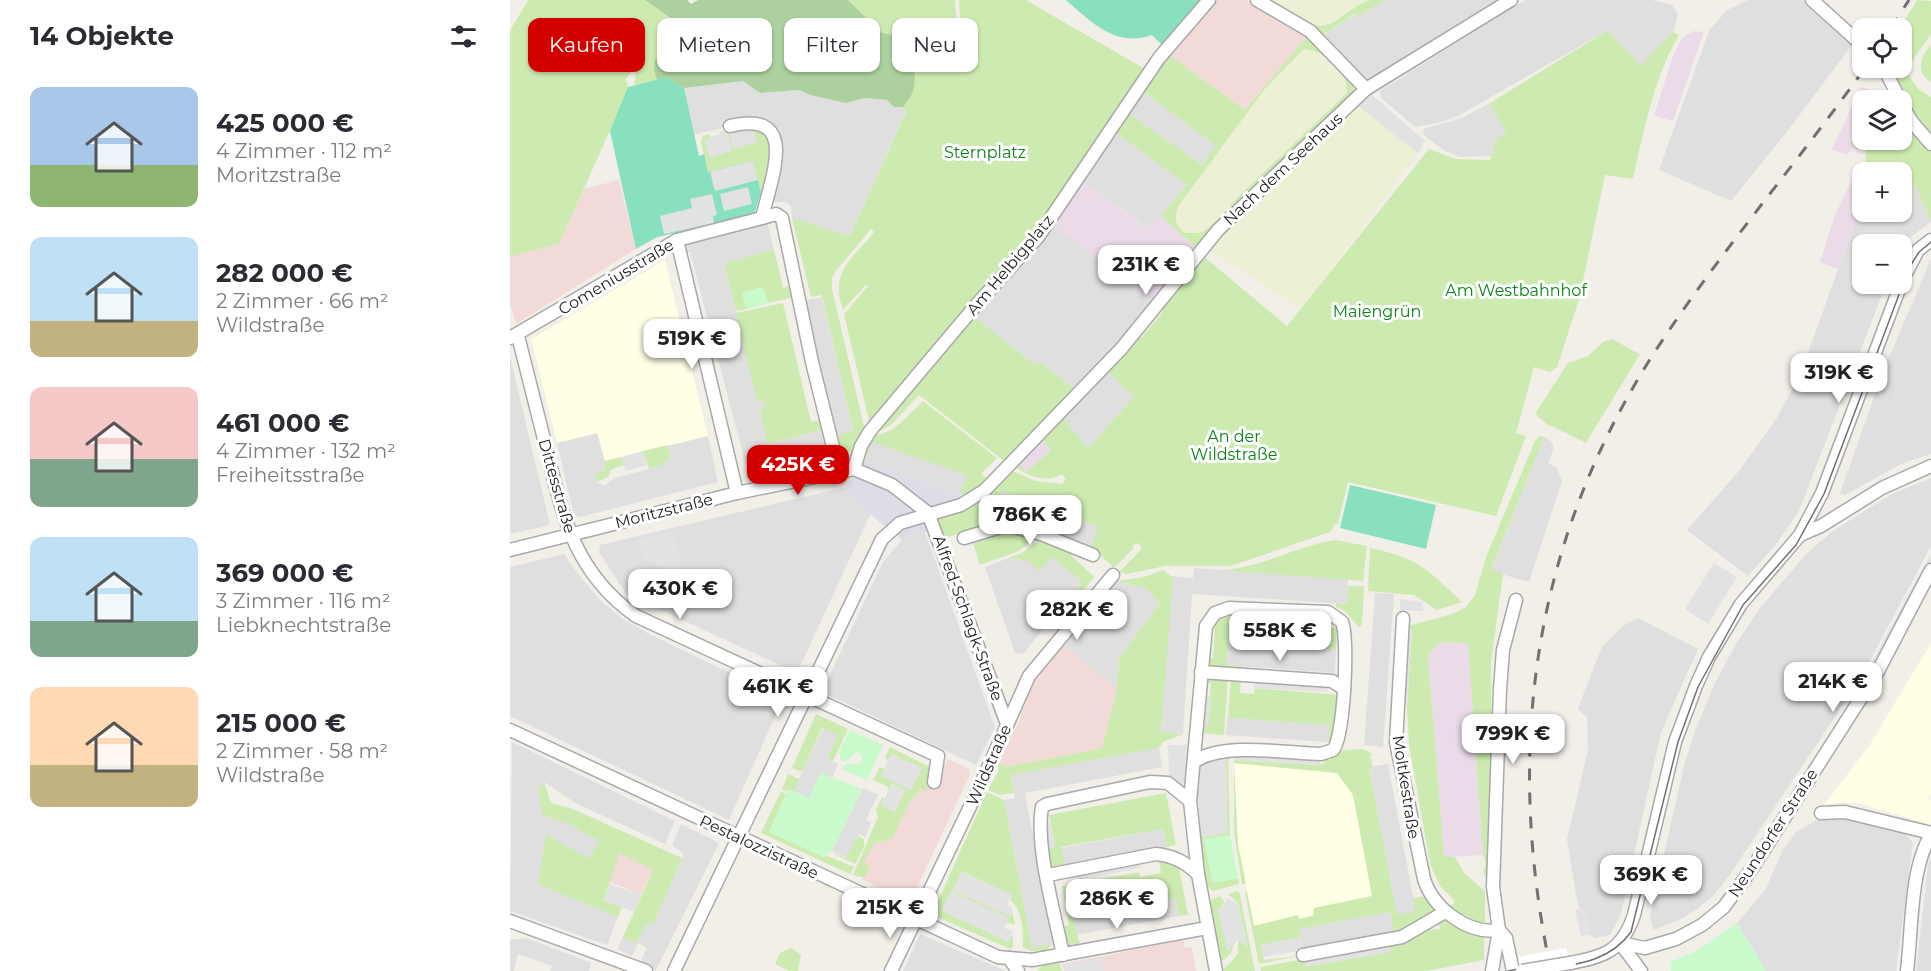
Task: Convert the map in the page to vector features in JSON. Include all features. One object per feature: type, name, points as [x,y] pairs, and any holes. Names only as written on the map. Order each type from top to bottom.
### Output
[{"type":"street","name":"Am Helbigplatz","points":[[854,469],[861,446],[870,431],[977,304],[1038,237],[1159,58],[1209,0]]},
{"type":"street","points":[[1257,0],[1310,31],[1366,89]]},
{"type":"street","name":"Nach dem Seehaus","points":[[674,971],[879,545],[900,523],[961,505],[985,490],[1121,349],[1218,230],[1366,89],[1511,0]]},
{"type":"street","points":[[1812,0],[1852,36]]},
{"type":"street","points":[[730,126],[752,121],[765,125],[775,136],[777,149],[762,218],[776,214],[782,218],[812,362],[839,471]]},
{"type":"street","points":[[1912,122],[1931,144]]},
{"type":"street","name":"Comeniusstraße","points":[[514,337],[677,240],[762,218]]},
{"type":"street","points":[[677,240],[737,493]]},
{"type":"street","points":[[1912,261],[1918,250],[1931,240]]},
{"type":"street","points":[[1522,971],[1586,960],[1608,952],[1620,943],[1634,915],[1675,742],[1696,686],[1709,657],[1741,604],[1800,535],[1822,493],[1897,294]]},
{"type":"street","name":"Dittesstraße","points":[[514,337],[558,499],[570,534],[576,549],[605,590],[636,616],[938,756],[934,782]]},
{"type":"street","points":[[1800,535],[1821,526],[1882,488],[1931,466]]},
{"type":"street","name":"Moritzstraße","points":[[510,550],[737,493],[854,469]]},
{"type":"street","points":[[854,469],[892,485],[928,513]]},
{"type":"street","name":"Alfred-Schlagk-Straße","points":[[928,513],[1007,724]]},
{"type":"street","points":[[964,538],[1007,525],[1041,534],[1093,555]]},
{"type":"street","name":"Neundorfer Straße","points":[[1620,943],[1645,948],[1676,939],[1702,924],[1724,907],[1760,857],[1877,673],[1931,570]]},
{"type":"street","name":"Wildstraße","points":[[891,971],[1029,676],[1113,575]]},
{"type":"street","points":[[1492,971],[1499,930],[1493,887],[1499,697],[1503,650],[1516,600]]},
{"type":"street","points":[[1195,761],[1206,754],[1224,750],[1328,753],[1337,746],[1344,689],[1345,630],[1337,617],[1328,612],[1222,610],[1210,618],[1206,626],[1190,801],[1198,874],[1216,971]]},
{"type":"street","name":"Moltkestraße","points":[[1403,618],[1397,751],[1427,890],[1445,912],[1483,930],[1499,930]]},
{"type":"street","points":[[1201,672],[1332,681],[1344,689]]},
{"type":"street","name":"Pestalozzistraße","points":[[510,730],[988,954],[1033,965],[1063,955],[1207,928]]},
{"type":"street","points":[[1063,955],[1040,825],[1042,807],[1150,782],[1168,783],[1190,801]]},
{"type":"street","points":[[1821,813],[1854,813],[1931,834],[1922,848],[1907,971]]},
{"type":"street","points":[[1048,874],[1156,854],[1169,855],[1198,874]]},
{"type":"street","points":[[1304,955],[1402,937],[1445,912]]},
{"type":"street","points":[[510,921],[641,969]]},
{"type":"street","points":[[1499,930],[1506,938],[1513,971]]},
{"type":"street","points":[[1620,943],[1641,971]]},
{"type":"street","points":[[1009,958],[1018,971]]},
{"type":"shaded area","points":[[1212,0],[1246,0],[1308,35],[1245,110],[1168,54]]},
{"type":"shaded area","points":[[1272,0],[1368,0],[1332,22],[1316,26],[1303,21]]},
{"type":"shaded area","points":[[1384,0],[1498,0],[1370,82],[1359,78],[1323,35],[1357,13],[1359,16]]},
{"type":"shaded area","points":[[1525,0],[1652,0],[1672,5],[1678,14],[1673,32],[1641,67],[1608,30],[1460,115],[1442,122],[1415,127],[1381,98],[1380,91]]},
{"type":"shaded area","points":[[1748,0],[1807,0],[1852,45],[1731,201],[1659,170],[1709,31],[1727,10]]},
{"type":"shaded area","points":[[1694,31],[1704,32],[1673,121],[1654,116],[1673,56],[1682,38]]},
{"type":"shaded area","points":[[1303,49],[1320,52],[1335,63],[1345,76],[1348,93],[1242,193],[1212,225],[1200,233],[1183,233],[1176,225],[1175,216],[1179,205],[1264,90]]},
{"type":"shaded area","points":[[743,81],[760,93],[799,90],[810,95],[846,103],[865,98],[887,100],[894,107],[903,107],[906,111],[850,236],[792,218],[791,206],[786,202],[769,202],[751,121],[693,135],[684,88]]},
{"type":"shaded area","points":[[1142,91],[1216,146],[1202,165],[1127,112]]},
{"type":"shaded area","points":[[1372,95],[1425,141],[1418,153],[1358,106]]},
{"type":"shaded area","points":[[1490,103],[1506,133],[1497,138],[1491,156],[1459,157],[1443,150],[1424,135],[1423,129],[1462,118]]},
{"type":"shaded area","points":[[1358,106],[1418,153],[1302,309],[1207,249]]},
{"type":"shaded area","points":[[1852,106],[1852,149],[1847,155],[1832,149]]},
{"type":"shaded area","points":[[752,126],[757,142],[734,149],[729,132]]},
{"type":"shaded area","points":[[1114,131],[1187,185],[1149,229],[1080,180]]},
{"type":"shaded area","points":[[727,132],[733,150],[710,158],[704,140]]},
{"type":"shaded area","points":[[753,161],[758,180],[715,191],[710,172]]},
{"type":"shaded area","points":[[619,180],[636,249],[516,324],[510,303],[510,257],[559,244],[584,189]]},
{"type":"shaded area","points":[[1080,180],[1148,229],[1160,216],[1198,249],[1163,292],[1157,292],[1154,303],[1051,222]]},
{"type":"shaded area","points":[[1852,182],[1852,222],[1855,222],[1838,269],[1820,262],[1835,215]]},
{"type":"shaded area","points":[[1912,185],[1915,185],[1931,222],[1912,236],[1912,234],[1852,234],[1852,294],[1882,294],[1799,511],[1777,543],[1748,576],[1687,530],[1739,471],[1775,421],[1800,375],[1855,222],[1912,222]]},
{"type":"shaded area","points":[[748,187],[752,204],[724,211],[720,194]]},
{"type":"shaded area","points":[[712,194],[717,215],[713,216],[714,223],[664,234],[660,216],[692,208],[690,199]]},
{"type":"shaded area","points":[[767,221],[774,249],[729,262],[726,268],[757,400],[763,400],[765,408],[760,409],[768,444],[822,430],[829,455],[748,473],[690,252],[686,252],[685,248],[689,241]]},
{"type":"shaded area","points":[[1051,222],[1154,303],[1078,390],[1039,362],[1036,365],[973,316]]},
{"type":"shaded area","points":[[1931,259],[1931,454],[1901,464],[1845,495],[1840,493],[1883,372]]},
{"type":"shaded area","points":[[665,260],[708,436],[605,461],[597,433],[557,443],[531,339]]},
{"type":"shaded area","points":[[822,297],[853,431],[834,436],[803,301]]},
{"type":"shaded area","points":[[510,356],[550,525],[510,534]]},
{"type":"shaded area","points":[[1107,371],[1134,397],[1088,449],[1062,417],[1090,388],[1094,388]]},
{"type":"shaded area","points":[[598,433],[605,461],[604,471],[595,474],[597,482],[604,486],[615,478],[661,466],[670,457],[668,445],[708,436],[718,482],[580,517],[574,515],[557,443]]},
{"type":"shaded area","points":[[1544,437],[1552,442],[1554,448],[1548,463],[1557,468],[1562,481],[1529,582],[1491,571]]},
{"type":"shaded area","points":[[1040,438],[1051,450],[1026,472],[1017,463]]},
{"type":"shaded area","points":[[871,441],[968,475],[960,496],[865,461]]},
{"type":"shaded area","points":[[643,451],[647,465],[626,471],[621,457]]},
{"type":"shaded area","points":[[865,461],[960,496],[966,507],[940,516],[939,524],[925,532],[913,533],[902,540],[865,510],[846,487]]},
{"type":"shaded area","points":[[1931,478],[1931,546],[1860,679],[1729,876],[1713,896],[1683,918],[1654,930],[1650,919],[1652,907],[1684,766],[1696,728],[1716,681],[1737,642],[1761,607],[1807,553],[1833,531],[1890,495]]},
{"type":"shaded area","points":[[846,487],[870,515],[797,673],[626,594],[599,552],[600,545]]},
{"type":"shaded area","points":[[1001,491],[1098,526],[1091,546],[994,511]]},
{"type":"shaded area","points":[[674,531],[683,573],[670,573],[646,560],[642,556],[637,540]]},
{"type":"shaded area","points":[[925,532],[995,727],[976,765],[822,692],[883,562],[902,540],[913,533]]},
{"type":"shaded area","points":[[564,554],[600,600],[623,619],[649,634],[783,698],[729,820],[510,716],[510,567]]},
{"type":"shaded area","points":[[1931,554],[1931,561],[1856,699],[1851,700]]},
{"type":"shaded area","points":[[1051,557],[1082,582],[1023,654],[1015,653],[985,567],[1006,559],[1024,558],[1034,564]]},
{"type":"shaded area","points":[[1714,563],[1737,577],[1708,624],[1685,609]]},
{"type":"shaded area","points":[[1194,568],[1348,578],[1347,604],[1192,594],[1183,734],[1161,732],[1171,576],[1193,578]]},
{"type":"shaded area","points":[[1116,581],[1146,588],[1160,603],[1119,658],[1117,689],[1064,645]]},
{"type":"shaded area","points":[[1375,593],[1394,594],[1383,747],[1364,745]]},
{"type":"shaded area","points":[[1400,599],[1423,602],[1423,611],[1400,610]]},
{"type":"shaded area","points":[[1638,618],[1698,649],[1661,732],[1621,914],[1610,935],[1595,938],[1590,935],[1577,901],[1567,839],[1588,750],[1587,716],[1582,714],[1578,708],[1602,647],[1623,626]]},
{"type":"shaded area","points":[[1401,628],[1412,629],[1407,704],[1398,703]]},
{"type":"shaded area","points":[[1227,642],[1336,649],[1335,673],[1226,665]]},
{"type":"shaded area","points":[[1440,642],[1468,642],[1483,855],[1444,857],[1428,655]]},
{"type":"shaded area","points":[[1931,643],[1931,794],[1928,797],[1931,801],[1931,825],[1862,804],[1840,802],[1824,805],[1869,746]]},
{"type":"shaded area","points":[[1064,645],[1117,689],[1102,748],[1005,767],[999,763],[1019,721],[1032,683]]},
{"type":"shaded area","points":[[1256,676],[1328,681],[1327,692],[1255,688]]},
{"type":"shaded area","points":[[1199,697],[1211,698],[1208,726],[1197,725]]},
{"type":"shaded area","points":[[1227,718],[1330,725],[1328,742],[1226,735]]},
{"type":"shaded area","points":[[823,728],[838,735],[827,759],[838,764],[832,778],[820,773],[809,798],[793,791]]},
{"type":"shaded area","points":[[512,742],[675,821],[665,844],[577,804],[544,782],[543,816],[567,823],[599,841],[590,859],[538,884],[618,917],[607,945],[510,911]]},
{"type":"shaded area","points":[[1168,745],[1187,745],[1185,790],[1169,776]]},
{"type":"shaded area","points":[[1159,748],[1162,767],[1025,793],[1053,944],[1032,948],[1004,800],[1015,798],[1011,775]]},
{"type":"shaded area","points":[[1235,751],[1321,754],[1320,765],[1234,760]]},
{"type":"shaded area","points":[[891,754],[922,768],[911,790],[881,776]]},
{"type":"shaded area","points":[[1226,757],[1227,833],[1198,838],[1199,769],[1208,760]]},
{"type":"shaded area","points":[[948,759],[969,769],[970,774],[910,903],[861,879],[864,878],[862,864],[874,842],[892,839],[911,799],[930,781],[935,783]]},
{"type":"shaded area","points":[[1234,763],[1337,773],[1353,795],[1372,896],[1314,908],[1314,915],[1299,919],[1297,915],[1254,926],[1238,845]]},
{"type":"shaded area","points":[[1388,764],[1416,912],[1397,916],[1369,767]]},
{"type":"shaded area","points":[[892,784],[906,790],[895,812],[881,805]]},
{"type":"shaded area","points":[[863,788],[878,795],[866,820],[871,823],[865,837],[859,834],[847,858],[832,851]]},
{"type":"shaded area","points":[[1852,819],[1902,830],[1913,843],[1896,971],[1766,971],[1737,923],[1765,890],[1783,850],[1795,833],[1816,820]]},
{"type":"shaded area","points":[[1050,823],[1055,847],[1043,849],[1040,825]]},
{"type":"shaded area","points":[[681,824],[719,843],[656,970],[646,971],[640,963],[647,948],[638,943],[632,956],[617,949],[623,937],[637,943],[646,923],[653,925],[682,858],[683,853],[672,845]]},
{"type":"shaded area","points":[[1163,829],[1167,847],[1064,866],[1061,848]]},
{"type":"shaded area","points":[[619,852],[653,870],[641,895],[608,881]]},
{"type":"shaded area","points":[[1138,857],[1140,868],[1077,880],[1075,869]]},
{"type":"shaded area","points":[[1931,857],[1931,971],[1916,971],[1928,865]]},
{"type":"shaded area","points":[[961,872],[1012,895],[1007,905],[1013,908],[1010,916],[953,890]]},
{"type":"shaded area","points":[[610,884],[641,895],[635,912],[604,901]]},
{"type":"shaded area","points":[[951,891],[1009,918],[1004,928],[1013,931],[1008,942],[942,911]]},
{"type":"shaded area","points":[[1176,898],[1179,916],[1076,935],[1073,917]]},
{"type":"shaded area","points":[[1226,898],[1238,903],[1248,946],[1238,940],[1227,951],[1218,910],[1227,902]]},
{"type":"shaded area","points":[[1585,908],[1591,934],[1581,936],[1575,910]]},
{"type":"shaded area","points":[[1390,912],[1394,932],[1303,950],[1299,929]]},
{"type":"shaded area","points":[[920,934],[1006,971],[903,971]]},
{"type":"shaded area","points":[[1301,937],[1303,950],[1263,957],[1261,945]]},
{"type":"shaded area","points":[[526,938],[591,963],[589,971],[550,971],[552,966],[518,954],[514,971],[510,971],[510,940]]},
{"type":"shaded area","points":[[1183,940],[1185,948],[1192,947],[1196,971],[1064,971],[1062,964]]},
{"type":"shaded area","points":[[1388,940],[1391,952],[1305,967],[1303,955]]},
{"type":"shaded area","points":[[1102,957],[1103,971],[1065,971],[1064,965]]},
{"type":"green space","points":[[528,0],[645,0],[669,18],[657,18],[657,68],[654,70],[657,80],[634,85],[636,72],[645,72],[645,18],[528,18],[528,72],[631,72],[626,79],[628,87],[625,97],[559,244],[510,257],[510,31]]},
{"type":"green space","points":[[645,0],[687,0],[691,4],[698,0],[848,0],[867,18],[784,18],[784,72],[880,72],[880,31],[892,35],[892,72],[914,72],[913,90],[903,107],[894,107],[887,100],[865,98],[846,103],[810,95],[799,90],[760,93],[743,81],[684,88],[667,77],[657,80],[654,70],[655,59],[657,58],[657,72],[772,72],[772,18],[670,18]]},
{"type":"green space","name":"Sternplatz","points":[[848,0],[955,0],[956,18],[892,18],[892,35],[880,31],[880,18],[867,18]]},
{"type":"green space","name":"Sternplatz","points":[[959,0],[1026,0],[1143,68],[1146,75],[1026,246],[869,421],[844,314],[868,286],[866,285],[843,310],[839,297],[839,285],[845,266],[874,232],[871,229],[836,271],[832,278],[832,289],[864,426],[854,454],[849,451],[837,454],[834,436],[853,431],[822,295],[811,297],[792,218],[850,236],[906,112],[903,107],[910,100],[910,72],[978,72],[978,18],[960,18]]},
{"type":"green space","points":[[1066,0],[1205,0],[1162,45],[1152,35],[1127,38],[1105,31]]},
{"type":"green space","points":[[1262,0],[1276,3],[1309,23],[1323,25],[1337,20],[1363,2],[1384,0],[1359,16],[1356,13],[1323,35],[1341,55]]},
{"type":"green space","points":[[1917,0],[1931,1],[1931,34],[1912,62],[1912,18],[1906,18]]},
{"type":"green space","points":[[1608,30],[1641,66],[1673,32],[1679,35],[1657,86],[1633,179],[1605,175],[1579,300],[1557,367],[1550,372],[1534,367],[1516,433],[1526,436],[1496,516],[1348,482],[1338,524],[1335,524],[1330,532],[1231,566],[1165,566],[1127,574],[1119,572],[1142,549],[1139,543],[1133,545],[1133,549],[1114,568],[1099,554],[1079,544],[1079,542],[1091,546],[1098,526],[1001,491],[994,511],[999,513],[997,523],[944,538],[939,524],[940,516],[1008,469],[1036,481],[1062,484],[1066,479],[1062,474],[1050,478],[1037,478],[1014,466],[1017,463],[1026,472],[1051,450],[1040,438],[1062,417],[1088,448],[1134,397],[1107,371],[1132,340],[1142,337],[1162,313],[1163,304],[1202,255],[1287,326],[1429,149],[1456,159],[1490,160],[1497,138],[1506,133],[1490,103]]},
{"type":"green space","points":[[1308,35],[1338,67],[1320,53],[1304,49],[1264,90],[1179,205],[1176,213],[1178,226],[1184,233],[1200,233],[1212,225],[1242,193],[1347,93],[1340,69],[1353,83],[1354,94],[1198,249],[1160,216],[1187,185],[1114,131],[1127,112],[1202,165],[1216,146],[1142,91],[1168,54],[1245,110]]},
{"type":"green space","points":[[1931,44],[1931,83],[1923,74],[1921,64]]},
{"type":"green space","points":[[667,77],[684,88],[699,156],[704,154],[708,172],[753,161],[761,192],[754,215],[657,237],[636,249],[610,131],[628,87]]},
{"type":"green space","points":[[1893,78],[1911,78],[1918,89],[1931,97],[1931,139],[1912,112],[1912,90],[1899,90]]},
{"type":"green space","points":[[1912,120],[1931,145],[1931,222],[1915,185],[1912,185],[1912,162],[1865,162],[1866,151],[1912,150]]},
{"type":"green space","points":[[752,126],[761,127],[774,148],[761,192],[753,161],[708,172],[701,142],[703,136],[709,134],[711,137],[704,140],[727,132],[720,134],[720,132]]},
{"type":"green space","points":[[774,249],[783,288],[791,286],[794,297],[768,303],[763,287],[742,293],[747,309],[736,311],[725,268],[729,262]]},
{"type":"green space","points":[[763,287],[768,303],[747,309],[742,293]]},
{"type":"green space","points":[[783,303],[811,422],[820,420],[822,430],[767,444],[760,409],[765,407],[763,400],[757,401],[736,313]]},
{"type":"green space","points":[[973,316],[1036,365],[1039,362],[1078,390],[1004,461],[919,395],[891,425],[878,432],[873,430]]},
{"type":"green space","points":[[1612,339],[1640,354],[1586,443],[1547,424],[1535,414],[1568,363],[1588,356],[1603,342]]},
{"type":"green space","points":[[923,401],[997,458],[981,474],[987,479],[979,488],[960,496],[967,475],[872,442],[867,455],[860,456],[872,435],[894,428]]},
{"type":"green space","points":[[1539,436],[1544,437],[1491,570],[1503,574],[1491,663],[1491,878],[1486,878],[1483,872],[1486,863],[1483,855],[1468,643],[1440,642],[1428,655],[1444,856],[1455,857],[1465,874],[1485,891],[1485,926],[1450,908],[1455,901],[1440,886],[1430,864],[1409,745],[1407,709],[1412,629],[1401,628],[1452,614],[1466,607],[1475,595],[1486,557]]},
{"type":"green space","points":[[668,445],[670,457],[661,466],[649,469],[643,451]]},
{"type":"green space","points":[[621,457],[624,465],[612,469],[608,477],[597,482],[595,474],[604,471],[605,461]]},
{"type":"green space","points":[[1350,485],[1436,505],[1426,549],[1340,528]]},
{"type":"green space","points":[[1002,529],[1036,538],[1017,552],[980,565],[972,540]]},
{"type":"green space","points":[[1042,538],[1068,548],[1072,556],[1094,577],[1074,601],[1070,597],[1082,582],[1051,557],[1039,572],[1025,560],[1006,559],[1022,553]]},
{"type":"green space","points":[[1335,540],[1367,546],[1363,581],[1220,570],[1249,566]]},
{"type":"green space","points":[[1370,548],[1400,556],[1421,566],[1462,602],[1437,610],[1414,595],[1368,591]]},
{"type":"green space","points":[[1163,570],[1173,577],[1161,732],[1183,734],[1163,742],[1159,748],[1011,775],[1014,793],[1000,795],[988,790],[998,772],[999,763],[1005,767],[1102,748],[1117,689],[1119,658],[1160,603],[1146,588],[1116,581],[1144,577]]},
{"type":"green space","points":[[1348,586],[1364,586],[1362,624],[1359,627],[1345,611],[1336,607],[1336,603],[1347,604]]},
{"type":"green space","points":[[1232,613],[1226,665],[1242,666],[1242,673],[1210,668],[1206,663],[1206,659],[1213,659],[1215,620],[1219,616]]},
{"type":"green space","points":[[1243,621],[1337,628],[1336,649],[1233,642],[1234,628],[1242,628]]},
{"type":"green space","points":[[1228,677],[1224,735],[1200,733],[1210,698],[1202,697],[1210,696],[1211,683],[1204,682],[1211,678]]},
{"type":"green space","points":[[1231,677],[1241,678],[1240,693],[1254,694],[1255,688],[1340,695],[1337,742],[1328,742],[1329,725],[1228,718]]},
{"type":"green space","points":[[816,714],[848,729],[833,761],[827,759],[838,735],[822,728],[802,772],[792,768]]},
{"type":"green space","points":[[850,730],[883,745],[867,780],[842,769],[845,764],[858,764],[862,760],[861,754],[856,752],[849,760],[842,762],[839,752]]},
{"type":"green space","points":[[890,747],[930,767],[930,781],[925,791],[920,789],[911,799],[892,839],[874,843],[863,863],[870,866],[864,878],[853,875],[878,817],[876,810],[882,797],[884,798],[881,805],[905,791],[892,784],[888,791],[887,786],[873,780],[879,768],[884,768],[881,776],[921,769],[892,754],[888,760],[885,758]]},
{"type":"green space","points":[[1362,749],[1373,754],[1370,755],[1373,767],[1369,768],[1397,915],[1415,912],[1413,898],[1426,896],[1437,909],[1437,914],[1388,937],[1387,933],[1394,932],[1390,912],[1299,929],[1301,937],[1261,945],[1264,960],[1299,956],[1259,964],[1245,893],[1247,892],[1254,926],[1298,915],[1299,919],[1313,916],[1314,908],[1372,896],[1353,795],[1337,773],[1234,763],[1234,760],[1320,765],[1324,763],[1325,757],[1339,751]]},
{"type":"green space","points":[[1222,753],[1228,756],[1230,835],[1204,840],[1213,883],[1238,878],[1239,884],[1213,891],[1207,886],[1200,867],[1196,811],[1199,808],[1199,838],[1227,832],[1226,757],[1215,756],[1199,769],[1214,755]]},
{"type":"green space","points":[[1234,763],[1238,845],[1246,884],[1242,884],[1234,832]]},
{"type":"green space","points":[[1199,770],[1199,799],[1195,797]]},
{"type":"green space","points":[[820,773],[862,789],[832,851],[828,852],[825,858],[769,832],[789,789],[809,798]]},
{"type":"green space","points":[[788,774],[799,779],[794,791],[789,789],[788,792],[782,789]]},
{"type":"green space","points":[[544,782],[551,803],[573,809],[682,858],[653,925],[646,923],[637,943],[623,937],[653,870],[619,853],[604,901],[622,907],[618,917],[538,884],[546,834],[589,859],[599,841],[567,823],[543,816],[538,791]]},
{"type":"green space","points":[[781,791],[786,794],[769,832],[854,867],[850,874],[761,833]]},
{"type":"green space","points":[[987,792],[1004,800],[1032,948],[1053,944],[1047,950],[1030,951],[1023,947],[1021,922],[1018,909],[1010,900],[1012,895],[962,872],[953,890],[1010,916],[1012,911],[1015,924],[1006,923],[1008,919],[951,891],[942,911],[1008,941],[1010,936],[1013,937],[1013,947],[1010,949],[935,916],[933,912]]},
{"type":"green space","points":[[1166,793],[1176,845],[1167,847],[1163,829],[1061,847],[1065,869],[1052,872],[1047,849],[1055,847],[1049,815]]},
{"type":"green space","points":[[1230,835],[1238,878],[1213,883],[1204,839]]},
{"type":"green space","points":[[858,836],[864,839],[864,847],[855,864],[828,851],[846,858]]},
{"type":"green space","points":[[1158,857],[1178,863],[1188,915],[1179,916],[1175,898],[1073,917],[1081,948],[1065,948],[1061,927],[1069,925],[1062,886],[1139,872],[1140,877],[1161,873]]},
{"type":"green space","points":[[1238,891],[1255,971],[1222,971],[1238,954],[1238,940],[1247,946],[1238,903],[1228,894]]},
{"type":"green space","points":[[1220,896],[1225,902],[1218,910],[1228,950],[1233,944],[1233,947],[1229,955],[1219,964],[1209,904],[1210,900]]},
{"type":"green space","points":[[1451,921],[1484,937],[1484,960],[1426,971],[1261,971],[1260,967],[1304,959],[1390,952],[1389,944],[1423,930],[1441,929],[1438,923]]},
{"type":"green space","points":[[1737,923],[1766,971],[1671,971],[1670,962],[1695,952]]},
{"type":"green space","points":[[791,948],[801,955],[798,971],[789,971],[775,964],[780,953]]},
{"type":"green space","points":[[1059,961],[1062,971],[1037,971],[1043,964]]},
{"type":"pier","points":[[1566,948],[1573,971],[1522,971],[1517,957]]},
{"type":"tram line","points":[[1535,971],[1600,957],[1622,943],[1631,932],[1678,742],[1698,687],[1743,605],[1796,545],[1824,494],[1909,268],[1919,252],[1931,242]]},
{"type":"tram line","points":[[1508,971],[1543,964]]},
{"type":"railway","points":[[1897,18],[1909,0]]},
{"type":"railway","points":[[1551,971],[1537,889],[1530,808],[1531,728],[1539,650],[1556,572],[1581,497],[1614,422],[1656,350],[1706,278],[1858,78]]},
{"type":"park label","name":"Am Westbahnhof","points":[[1516,290]]},
{"type":"park label","name":"Maiengrün","points":[[1377,311]]},
{"type":"park label","name":"An der Wildstraße","points":[[1234,445]]}]
